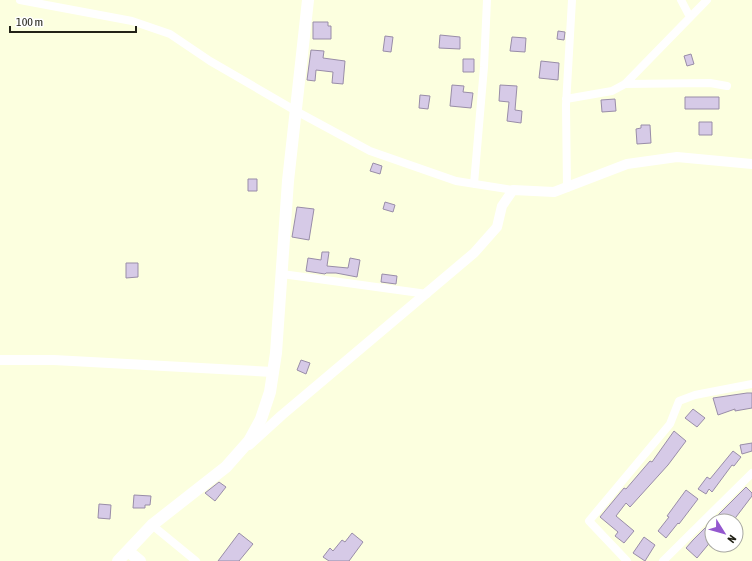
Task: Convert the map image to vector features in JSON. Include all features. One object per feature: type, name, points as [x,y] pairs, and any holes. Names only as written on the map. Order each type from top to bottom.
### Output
[{"type":"main road","points":[[118,561],[152,525],[226,467],[249,441],[261,419],[270,392],[273,372],[282,274],[288,181],[308,0]]},
{"type":"main road","points":[[128,551],[140,561]]},
{"type":"street","points":[[20,0],[132,21],[170,34],[210,61],[296,111],[370,151],[456,181],[513,190],[554,192],[627,164],[662,159],[677,157],[752,164]]},
{"type":"street","points":[[474,184],[484,68],[487,0]]},
{"type":"street","points":[[567,188],[566,99],[572,0]]},
{"type":"street","points":[[681,0],[690,17]]},
{"type":"street","points":[[566,99],[612,91],[625,84],[707,0]]},
{"type":"street","points":[[625,84],[710,83],[727,86]]},
{"type":"street","points":[[226,467],[282,415],[474,253],[497,227],[502,206],[513,190]]},
{"type":"street","points":[[282,274],[427,294]]},
{"type":"street","points":[[0,360],[54,360],[273,372]]},
{"type":"street","points":[[627,561],[589,521],[670,424],[679,401],[695,395],[752,384]]},
{"type":"street","points":[[663,561],[752,473]]},
{"type":"street","points":[[152,525],[196,561]]},
{"type":"building","points":[[313,22],[328,22],[328,26],[331,26],[331,39],[313,39]]},
{"type":"building","points":[[558,31],[565,32],[564,40],[557,39]]},
{"type":"building","points":[[440,35],[460,37],[460,49],[439,48]]},
{"type":"building","points":[[385,36],[393,37],[391,52],[383,51]]},
{"type":"building","points":[[512,37],[526,38],[525,52],[510,51]]},
{"type":"building","points":[[311,50],[324,51],[323,58],[345,61],[343,84],[332,83],[333,72],[316,70],[315,81],[307,80]]},
{"type":"building","points":[[691,54],[694,64],[687,66],[684,56]]},
{"type":"building","points":[[463,59],[474,59],[474,72],[463,72]]},
{"type":"building","points":[[541,61],[559,63],[558,80],[539,78]]},
{"type":"building","points":[[452,85],[464,86],[463,92],[473,93],[471,108],[450,106]]},
{"type":"building","points":[[500,85],[517,86],[515,110],[522,111],[521,123],[507,121],[509,102],[499,101]]},
{"type":"building","points":[[420,95],[430,96],[428,109],[419,108]]},
{"type":"building","points":[[685,97],[719,97],[719,109],[685,109]]},
{"type":"building","points":[[615,99],[616,111],[602,112],[601,100]]},
{"type":"building","points":[[699,122],[712,122],[712,135],[699,135]]},
{"type":"building","points":[[641,125],[650,125],[651,143],[637,144],[636,129],[641,128]]},
{"type":"building","points":[[373,163],[382,166],[380,174],[370,171]]},
{"type":"building","points":[[248,179],[257,179],[257,191],[248,191]]},
{"type":"building","points":[[385,202],[395,205],[393,212],[383,209]]},
{"type":"building","points":[[297,207],[314,209],[309,240],[292,237]]},
{"type":"building","points":[[322,252],[329,252],[327,266],[348,268],[350,258],[360,260],[357,277],[336,273],[325,274],[306,271],[308,258],[321,260]]},
{"type":"building","points":[[126,263],[138,263],[138,277],[126,278]]},
{"type":"building","points":[[382,274],[397,276],[396,284],[381,282]]},
{"type":"building","points":[[301,360],[310,363],[306,374],[297,370]]},
{"type":"building","points":[[752,393],[752,408],[735,411],[735,409],[718,415],[713,398]]},
{"type":"building","points":[[693,409],[705,418],[697,427],[685,418]]},
{"type":"building","points":[[674,431],[686,441],[668,465],[630,507],[626,503],[616,516],[634,531],[624,543],[615,536],[618,532],[600,517],[624,488],[626,489],[650,461],[652,462]]},
{"type":"building","points":[[752,443],[752,451],[742,454],[740,445]]},
{"type":"building","points":[[733,451],[741,457],[734,466],[732,465],[712,492],[709,489],[706,494],[698,489],[707,477],[710,479]]},
{"type":"building","points":[[219,482],[226,487],[215,501],[205,493]]},
{"type":"building","points":[[746,487],[752,493],[752,496],[739,513],[720,513]]},
{"type":"building","points":[[686,490],[698,499],[666,538],[658,531]]},
{"type":"building","points":[[134,495],[151,496],[150,505],[145,505],[145,508],[133,508]]},
{"type":"building","points":[[99,504],[111,505],[110,519],[98,518]]},
{"type":"building","points":[[704,529],[704,550],[697,558],[686,548]]},
{"type":"building","points":[[239,533],[253,544],[239,561],[218,561]]},
{"type":"building","points":[[352,533],[363,542],[349,561],[329,561],[323,557],[330,548],[333,551],[342,540],[345,542]]},
{"type":"building","points":[[644,537],[655,545],[645,561],[633,553]]}]
